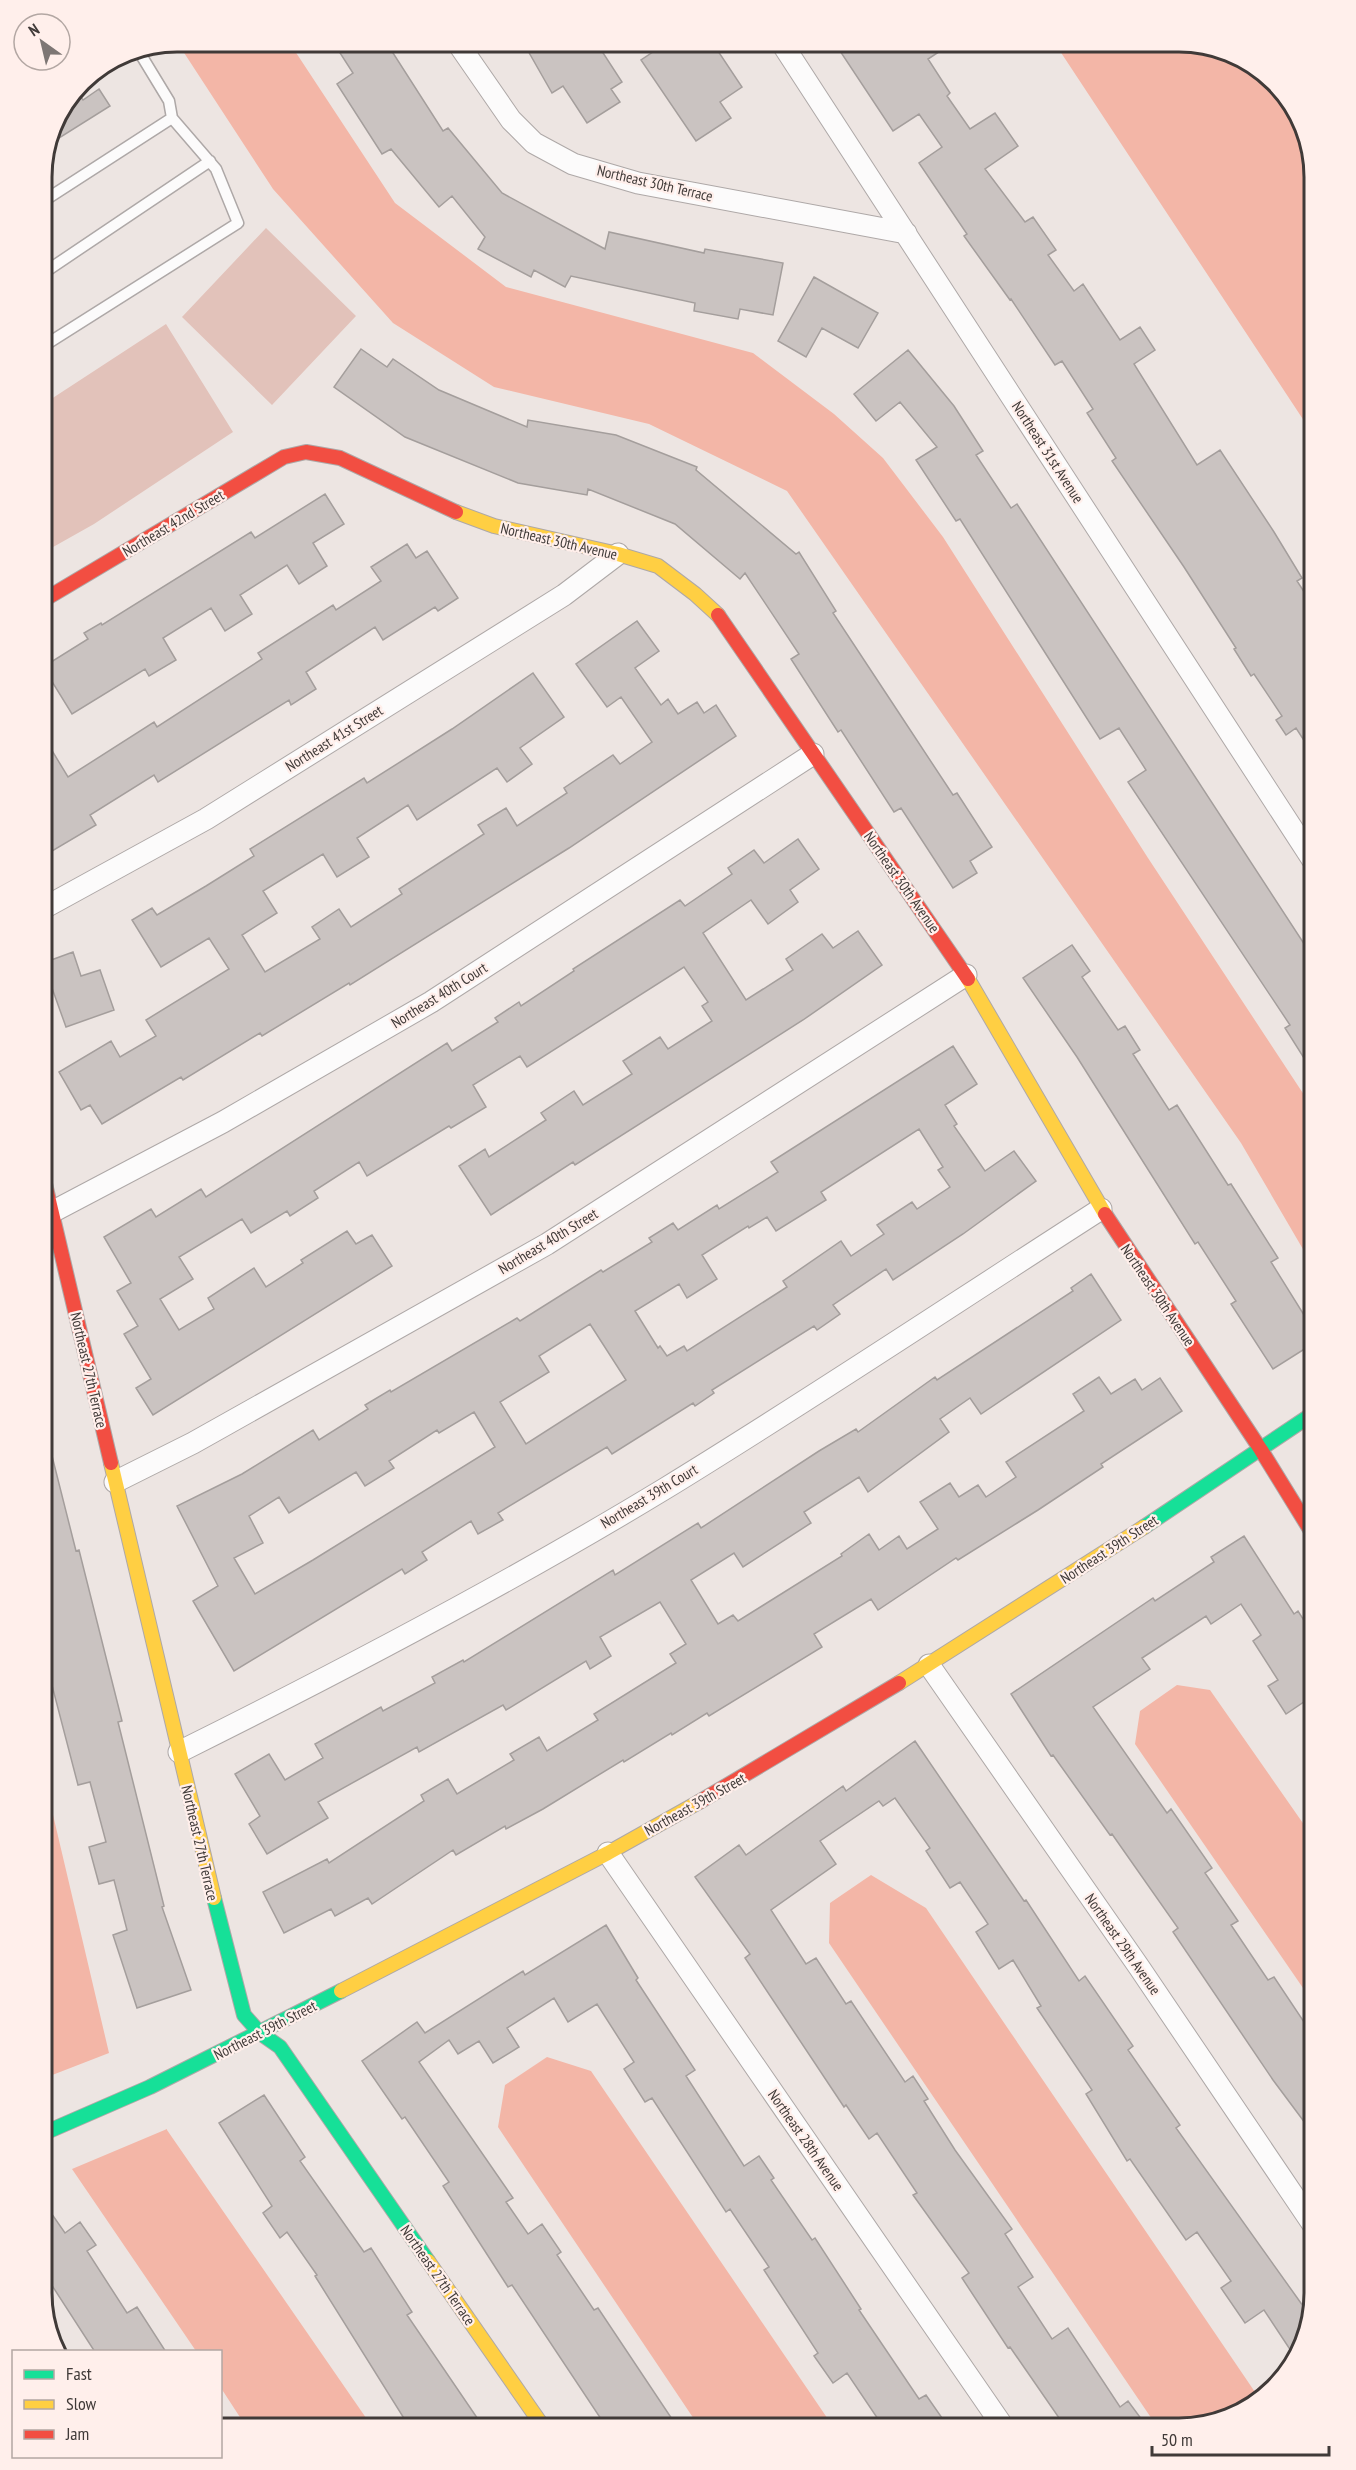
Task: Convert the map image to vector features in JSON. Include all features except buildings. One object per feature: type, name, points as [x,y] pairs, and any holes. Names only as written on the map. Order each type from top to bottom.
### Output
[{"type":"street","name":"Northeast 30th Terrace","points":[[464,52],[511,120],[534,143],[573,164],[638,183],[906,233]]},
{"type":"street","name":"Northeast 31st Avenue","points":[[788,53],[1304,847]]},
{"type":"street","name":"Northeast 30th Avenue","points":[[306,452],[340,458],[449,510],[494,526],[618,554],[658,566],[695,594],[722,620],[966,975],[1101,1209],[1261,1450],[1304,1520]]},
{"type":"street","name":"Northeast 42nd Street","points":[[53,595],[284,457],[306,452]]},
{"type":"street","name":"Northeast 41st Street","points":[[53,903],[206,819],[564,595],[618,554]]},
{"type":"street","name":"Northeast 40th Court","points":[[53,1212],[223,1122],[431,1002],[813,754]]},
{"type":"street","name":"Northeast 40th Street","points":[[115,1482],[193,1443],[547,1244],[966,975]]},
{"type":"street","name":"Northeast 39th Court","points":[[179,1752],[313,1686],[470,1601],[666,1488],[1101,1209]]},
{"type":"street","name":"Northeast 27th Terrace","points":[[53,1214],[208,1876],[244,2015],[260,2033],[280,2047],[537,2417]]},
{"type":"street","name":"Northeast 39th Street","points":[[52,2129],[150,2087],[260,2033],[608,1853],[740,1779],[929,1665],[1098,1558],[1304,1420]]},
{"type":"street","name":"Northeast 29th Avenue","points":[[929,1665],[1139,1967],[1304,2211]]},
{"type":"street","name":"Northeast 28th Avenue","points":[[608,1853],[998,2418]]},
{"type":"lane","points":[[53,340],[238,223],[216,169],[172,118],[169,101],[143,58]]},
{"type":"lane","points":[[53,195],[172,118]]},
{"type":"lane","points":[[53,267],[210,161]]},
{"type":"shaded area","points":[[184,52],[296,52],[395,203],[506,287],[753,353],[834,414],[883,458],[943,537],[1148,858],[1304,1095],[1304,1251],[1241,1143],[787,491],[649,424],[494,387],[393,323],[273,189]]},
{"type":"shaded area","points":[[1061,53],[1203,55],[1234,65],[1248,74],[1272,95],[1282,108],[1291,122],[1299,145],[1304,178],[1304,421]]},
{"type":"shaded area","points":[[266,228],[356,316],[272,405],[182,317]]},
{"type":"shaded area","points":[[166,324],[233,432],[94,524],[53,547],[53,398]]},
{"type":"shaded area","points":[[1177,1685],[1210,1690],[1304,1825],[1304,1989],[1135,1744],[1140,1711]]},
{"type":"shaded area","points":[[52,1812],[109,2053],[52,2075]]},
{"type":"shaded area","points":[[871,1875],[926,1908],[1255,2392],[1241,2401],[1211,2413],[1178,2418],[1151,2418],[829,1943],[830,1903]]},
{"type":"shaded area","points":[[547,2057],[591,2071],[827,2418],[693,2418],[498,2127],[505,2085]]},
{"type":"shaded area","points":[[167,2129],[366,2417],[240,2417],[222,2390],[222,2350],[195,2350],[72,2169]]},
{"type":"traffic: fast","points":[[1144,1527],[1304,1420]]},
{"type":"traffic: fast","points":[[214,1898],[244,2015],[260,2033],[280,2047],[428,2261]]},
{"type":"traffic: fast","points":[[52,2130],[150,2087],[341,1991]]},
{"type":"traffic: slow","points":[[456,512],[494,526],[618,554],[658,566],[718,615]]},
{"type":"traffic: slow","points":[[968,979],[1105,1214]]},
{"type":"traffic: slow","points":[[111,1463],[214,1898]]},
{"type":"traffic: slow","points":[[899,1683],[1144,1527]]},
{"type":"traffic: slow","points":[[341,1991],[608,1853],[699,1802]]},
{"type":"traffic: slow","points":[[428,2261],[537,2417]]},
{"type":"traffic: jam","points":[[53,595],[284,457],[306,452],[340,458],[456,512]]},
{"type":"traffic: jam","points":[[718,615],[968,979]]},
{"type":"traffic: jam","points":[[1105,1214],[1261,1450],[1304,1520]]},
{"type":"traffic: jam","points":[[53,1215],[111,1463]]},
{"type":"traffic: jam","points":[[699,1802],[899,1683]]}]
